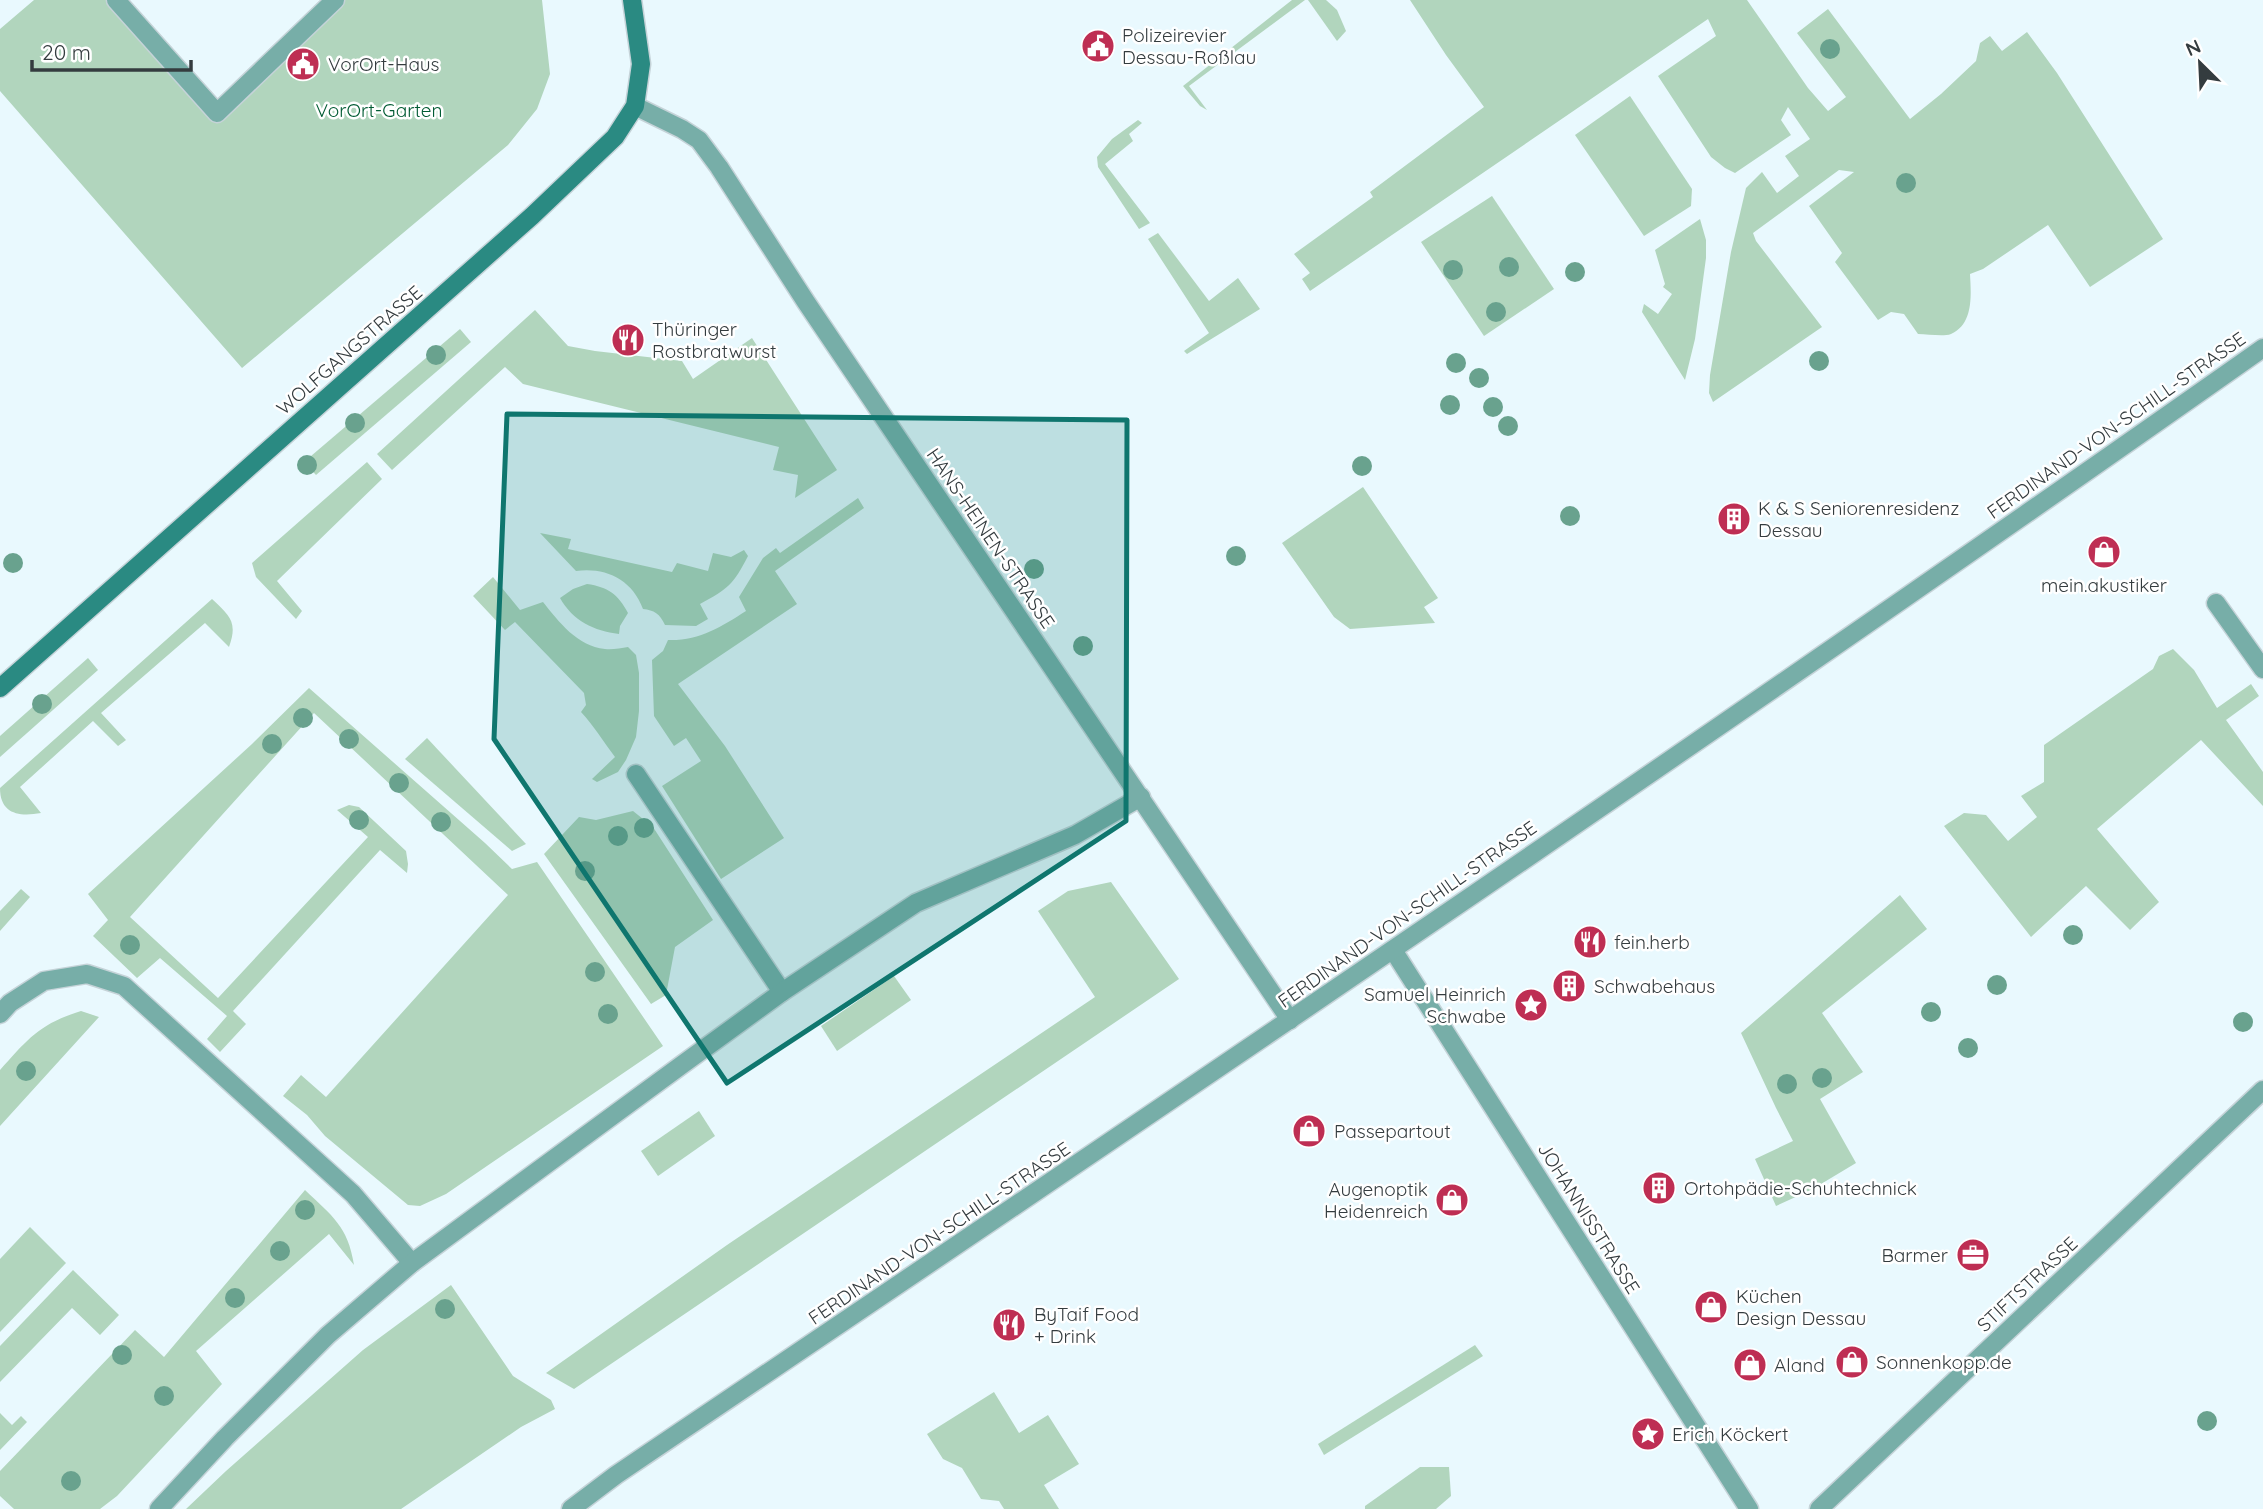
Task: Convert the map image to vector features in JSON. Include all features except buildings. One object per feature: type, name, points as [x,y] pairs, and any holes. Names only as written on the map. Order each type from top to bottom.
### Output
[{"type":"main road","name":"WOLFGANGSTRASSE","points":[[0,688],[532,216],[615,137],[635,106],[641,64],[632,0]]},
{"type":"street","points":[[116,0],[217,113],[335,0]]},
{"type":"street","name":"HANS-HEINEN-STRASSE","points":[[635,106],[699,140],[719,167],[821,324],[1290,1020]]},
{"type":"street","name":"FERDINAND-VON-SCHILL-STRASSE","points":[[571,1509],[616,1475],[1393,950],[2263,348]]},
{"type":"street","points":[[2216,603],[2263,668]]},
{"type":"street","points":[[636,774],[782,992]]},
{"type":"street","points":[[159,1509],[225,1438],[328,1335],[412,1263],[782,992],[916,903],[1075,835],[1140,797]]},
{"type":"street","name":"JOHANNISSTRASSE","points":[[1393,950],[1749,1509]]},
{"type":"street","points":[[0,1014],[10,1003],[44,981],[86,974],[124,986],[354,1194],[412,1263]]},
{"type":"street","name":"STIFTSTRASSE","points":[[1819,1509],[2263,1090]]},
{"type":"highlighted area","points":[[507,414],[1127,420],[1126,821],[727,1083],[494,739]]},
{"type":"green space","name":"VorOrt-Garten","points":[[34,0],[116,0],[217,112],[335,0],[542,0],[550,74],[537,109],[508,145],[242,368],[0,91],[0,29]]},
{"type":"green space","points":[[1292,0],[1305,0],[1189,86],[1207,110],[1200,106],[1183,86]]},
{"type":"green space","points":[[1308,0],[1326,0],[1337,10],[1346,31],[1337,41]]},
{"type":"green space","points":[[1410,0],[1747,0],[1808,88],[1828,111],[1846,97],[1797,33],[1828,9],[1910,119],[1976,61],[1980,43],[1990,36],[2002,51],[2027,32],[2057,73],[2163,239],[2090,287],[2048,225],[1983,269],[1970,274],[1969,308],[1964,323],[1958,329],[1948,335],[1918,334],[1904,314],[1891,312],[1878,320],[1835,262],[1842,253],[1809,206],[1854,172],[1839,170],[1753,233],[1756,241],[1822,327],[1713,402],[1709,393],[1710,375],[1731,252],[1746,188],[1762,172],[1777,193],[1799,176],[1785,156],[1810,139],[1788,107],[1781,120],[1791,135],[1735,173],[1711,157],[1658,76],[1716,36],[1708,19],[1310,291],[1302,279],[1310,273],[1294,254],[1373,197],[1370,192],[1484,107]]},
{"type":"green space","points":[[1630,96],[1692,189],[1691,206],[1644,236],[1575,135]]},
{"type":"green space","points":[[1138,120],[1142,123],[1129,134],[1133,141],[1105,164],[1150,223],[1139,229],[1098,167],[1097,157],[1112,139]]},
{"type":"green space","points":[[1492,196],[1554,289],[1484,336],[1421,242]]},
{"type":"green space","points":[[1700,219],[1706,240],[1706,258],[1695,339],[1685,380],[1642,312],[1644,304],[1658,314],[1672,294],[1663,287],[1665,284],[1655,250]]},
{"type":"green space","points":[[1158,233],[1209,301],[1238,278],[1260,309],[1187,354],[1184,351],[1209,333],[1148,239]]},
{"type":"green space","points":[[535,310],[568,346],[682,361],[693,379],[752,338],[837,470],[795,498],[798,475],[773,470],[779,447],[523,384],[505,367],[392,470],[377,454]]},
{"type":"green space","points":[[460,329],[471,342],[316,475],[304,462]]},
{"type":"green space","points":[[367,462],[382,479],[277,581],[302,611],[296,619],[256,577],[252,563]]},
{"type":"green space","points":[[1363,487],[1438,598],[1424,607],[1435,623],[1350,629],[1334,617],[1282,543]]},
{"type":"green space","points":[[858,498],[864,508],[775,571],[797,604],[678,684],[725,746],[784,838],[721,879],[662,786],[701,761],[686,738],[674,746],[654,716],[652,660],[663,651],[668,640],[700,635],[746,611],[739,597],[763,558],[776,548],[780,553]]},
{"type":"green space","points":[[540,533],[571,539],[568,549],[672,572],[677,563],[708,571],[713,553],[731,557],[744,550],[748,556],[729,585],[700,604],[708,619],[696,626],[665,625],[656,613],[643,609],[625,583],[607,573],[576,571]]},
{"type":"green space","points":[[493,577],[520,610],[543,602],[577,638],[605,649],[628,647],[636,655],[639,711],[636,737],[618,772],[597,782],[592,779],[615,757],[581,712],[586,705],[584,693],[515,622],[505,630],[473,596]]},
{"type":"green space","points":[[587,584],[612,592],[624,606],[628,613],[620,626],[619,634],[585,624],[571,613],[560,598]]},
{"type":"green space","points":[[212,599],[231,620],[233,631],[229,647],[205,623],[101,713],[126,740],[118,746],[93,721],[20,787],[41,813],[18,814],[7,808],[3,803],[0,788]]},
{"type":"green space","points":[[2173,649],[2194,670],[2217,708],[2251,684],[2259,696],[2226,720],[2263,772],[2263,806],[2201,740],[2097,829],[2159,902],[2130,930],[2086,886],[2031,937],[1944,826],[1964,813],[1986,815],[2008,841],[2037,817],[2021,796],[2044,782],[2044,745],[2153,669],[2159,656]]},
{"type":"green space","points":[[88,658],[98,670],[0,757],[0,736]]},
{"type":"green space","points":[[309,688],[512,869],[537,862],[663,1046],[446,1194],[420,1206],[408,1205],[325,1136],[307,1115],[283,1096],[301,1075],[326,1097],[508,895],[314,713],[130,917],[218,998],[368,837],[337,810],[349,805],[359,807],[406,851],[407,873],[380,850],[233,1011],[246,1024],[220,1052],[207,1039],[227,1016],[160,958],[137,978],[93,936],[108,920],[88,894]]},
{"type":"green space","points":[[427,738],[526,844],[512,851],[405,759]]},
{"type":"green space","points":[[633,811],[653,827],[713,920],[675,947],[666,995],[651,1004],[544,854],[579,817],[596,820]]},
{"type":"green space","points":[[1111,882],[1179,979],[574,1389],[546,1373],[727,1245],[1095,997],[1038,911],[1068,891]]},
{"type":"green space","points":[[21,889],[30,897],[0,931],[0,911]]},
{"type":"green space","points":[[1900,895],[1927,929],[1822,1013],[1863,1072],[1820,1099],[1856,1163],[1811,1190],[1776,1206],[1755,1159],[1793,1141],[1741,1033]]},
{"type":"green space","points":[[894,976],[911,1000],[837,1051],[821,1026]]},
{"type":"green space","points":[[81,1011],[99,1017],[0,1126],[0,1070],[44,1027]]},
{"type":"green space","points":[[699,1111],[715,1136],[658,1176],[641,1151]]},
{"type":"green space","points":[[305,1190],[343,1231],[354,1265],[329,1234],[196,1351],[222,1384],[117,1496],[100,1509],[14,1509],[0,1496],[0,1471],[135,1330],[164,1357]]},
{"type":"green space","points":[[30,1227],[66,1263],[0,1332],[0,1259]]},
{"type":"green space","points":[[73,1270],[119,1315],[100,1335],[72,1308],[0,1382],[0,1346]]},
{"type":"green space","points":[[451,1285],[513,1376],[551,1400],[555,1409],[521,1427],[401,1509],[186,1509],[363,1350]]},
{"type":"green space","points":[[1475,1345],[1483,1356],[1324,1455],[1318,1444]]},
{"type":"green space","points":[[994,1392],[1019,1433],[1048,1415],[1079,1464],[1044,1485],[1059,1509],[1004,1509],[999,1501],[981,1499],[962,1468],[943,1459],[927,1434]]},
{"type":"green space","points":[[0,1413],[12,1425],[21,1416],[27,1422],[0,1450]]},
{"type":"green space","points":[[1420,1467],[1449,1467],[1451,1496],[1436,1509],[1365,1509],[1365,1506]]},
{"type":"place","name":"Polizeirevier Dessau-Roßlau","points":[[1098,46]]},
{"type":"place","name":"VorOrt-Haus","points":[[303,64]]},
{"type":"place","name":"Thüringer Rostbratwurst","points":[[628,340]]},
{"type":"place","name":"K & S Seniorenresidenz Dessau","points":[[1734,519]]},
{"type":"place","name":"mein.akustiker","points":[[2104,552]]},
{"type":"place","name":"fein.herb","points":[[1590,942]]},
{"type":"place","name":"Schwabehaus","points":[[1569,986]]},
{"type":"place","name":"Samuel Heinrich Schwabe","points":[[1531,1005]]},
{"type":"place","name":"Passepartout","points":[[1309,1131]]},
{"type":"place","name":"Ortohpädie-Schuhtechnick","points":[[1659,1188]]},
{"type":"place","name":"Augenoptik Heidenreich","points":[[1452,1200]]},
{"type":"place","name":"Barmer","points":[[1973,1255]]},
{"type":"place","name":"Küchen Design Dessau","points":[[1711,1307]]},
{"type":"place","name":"ByTaif Food + Drink","points":[[1009,1325]]},
{"type":"place","name":"Sonnenkopp.de","points":[[1852,1362]]},
{"type":"place","name":"Aland","points":[[1750,1365]]},
{"type":"place","name":"Erich Köckert","points":[[1648,1434]]}]
